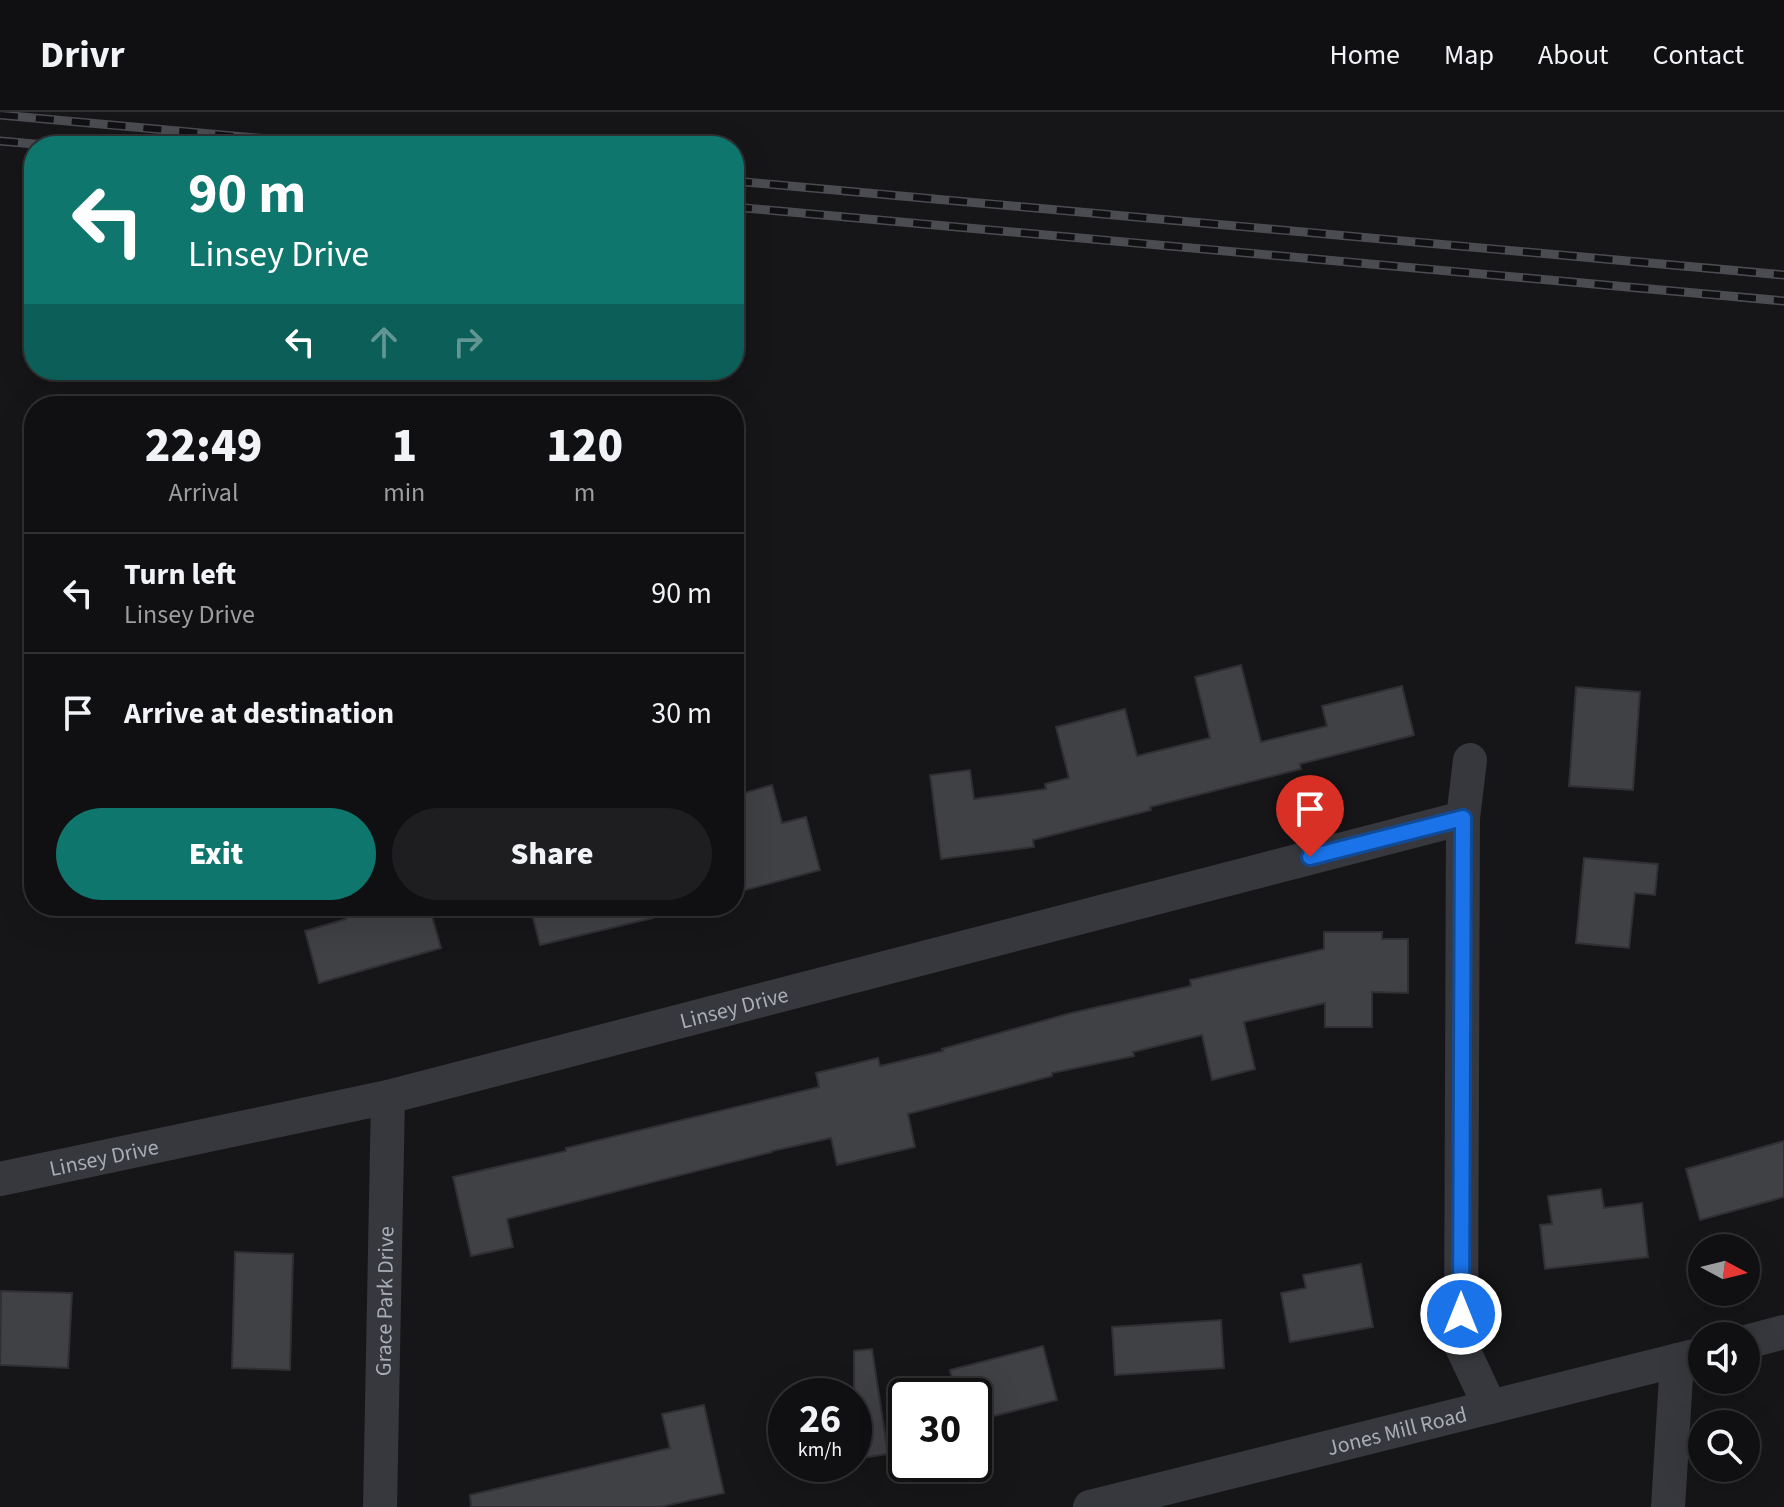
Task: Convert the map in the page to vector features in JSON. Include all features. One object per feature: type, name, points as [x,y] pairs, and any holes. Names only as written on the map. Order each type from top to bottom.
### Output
[{"type":"street","points":[[1470,760],[1463,818],[1461,1345],[1490,1407]]},
{"type":"street","name":"Linsey Drive","points":[[0,1179],[388,1097],[1463,818]]},
{"type":"street","name":"Grace Park Drive","points":[[380,1507],[388,1097]]},
{"type":"street","points":[[1760,1338],[1784,1332]]},
{"type":"street","name":"Jones Mill Road","points":[[1090,1507],[1688,1358]]},
{"type":"street","points":[[1668,1507],[1688,1371]]},
{"type":"building","points":[[1241,665],[1261,742],[1327,726],[1322,706],[1402,686],[1414,735],[1300,764],[1301,769],[1033,840],[1034,847],[941,859],[930,775],[970,770],[974,799],[1046,789],[1045,784],[1069,778],[1056,727],[1125,709],[1137,756],[1210,738],[1195,677]]},
{"type":"building","points":[[1576,687],[1640,692],[1633,790],[1569,786]]},
{"type":"building","points":[[772,785],[782,823],[806,817],[820,870],[744,890],[744,793]]},
{"type":"building","points":[[1584,858],[1658,864],[1655,895],[1635,893],[1629,948],[1576,943]]},
{"type":"building","points":[[345,916],[432,916],[441,948],[319,983],[305,931],[346,919]]},
{"type":"building","points":[[533,916],[653,916],[653,918],[540,945]]},
{"type":"building","points":[[1324,932],[1382,932],[1382,939],[1408,939],[1408,993],[1372,992],[1372,1027],[1325,1027],[1325,1003],[1244,1022],[1255,1069],[1212,1080],[1202,1035],[1133,1052],[1134,1056],[1052,1073],[1052,1076],[908,1114],[915,1147],[837,1165],[831,1138],[507,1219],[513,1247],[471,1256],[453,1177],[819,1087],[816,1073],[878,1058],[880,1066],[943,1051],[1071,1013],[1191,986],[1190,980],[1324,949]]},
{"type":"building","points":[[1784,1141],[1784,1197],[1700,1220],[1686,1169]]},
{"type":"building","points":[[1601,1189],[1604,1208],[1642,1203],[1648,1257],[1545,1269],[1540,1225],[1552,1224],[1548,1196]]},
{"type":"building","points":[[235,1252],[293,1254],[290,1370],[232,1368]]},
{"type":"building","points":[[1361,1264],[1373,1327],[1290,1342],[1281,1293],[1306,1288],[1303,1275]]},
{"type":"building","points":[[1,1291],[72,1293],[68,1368],[0,1365]]},
{"type":"building","points":[[1221,1320],[1224,1368],[1115,1375],[1112,1327]]},
{"type":"building","points":[[1043,1346],[1057,1400],[992,1416],[992,1378],[952,1378],[950,1370]]},
{"type":"building","points":[[872,1349],[888,1454],[872,1456],[872,1378],[854,1378],[854,1351]]},
{"type":"building","points":[[704,1405],[724,1493],[660,1507],[471,1507],[470,1495],[670,1448],[662,1414]]},
{"type":"railway","points":[[0,115],[234,136]]},
{"type":"railway","points":[[0,141],[24,143]]},
{"type":"railway","points":[[744,182],[1784,275]]},
{"type":"railway","points":[[744,208],[1784,301]]},
{"type":"route","points":[[1310,857],[1463,818],[1461,1314]]}]
